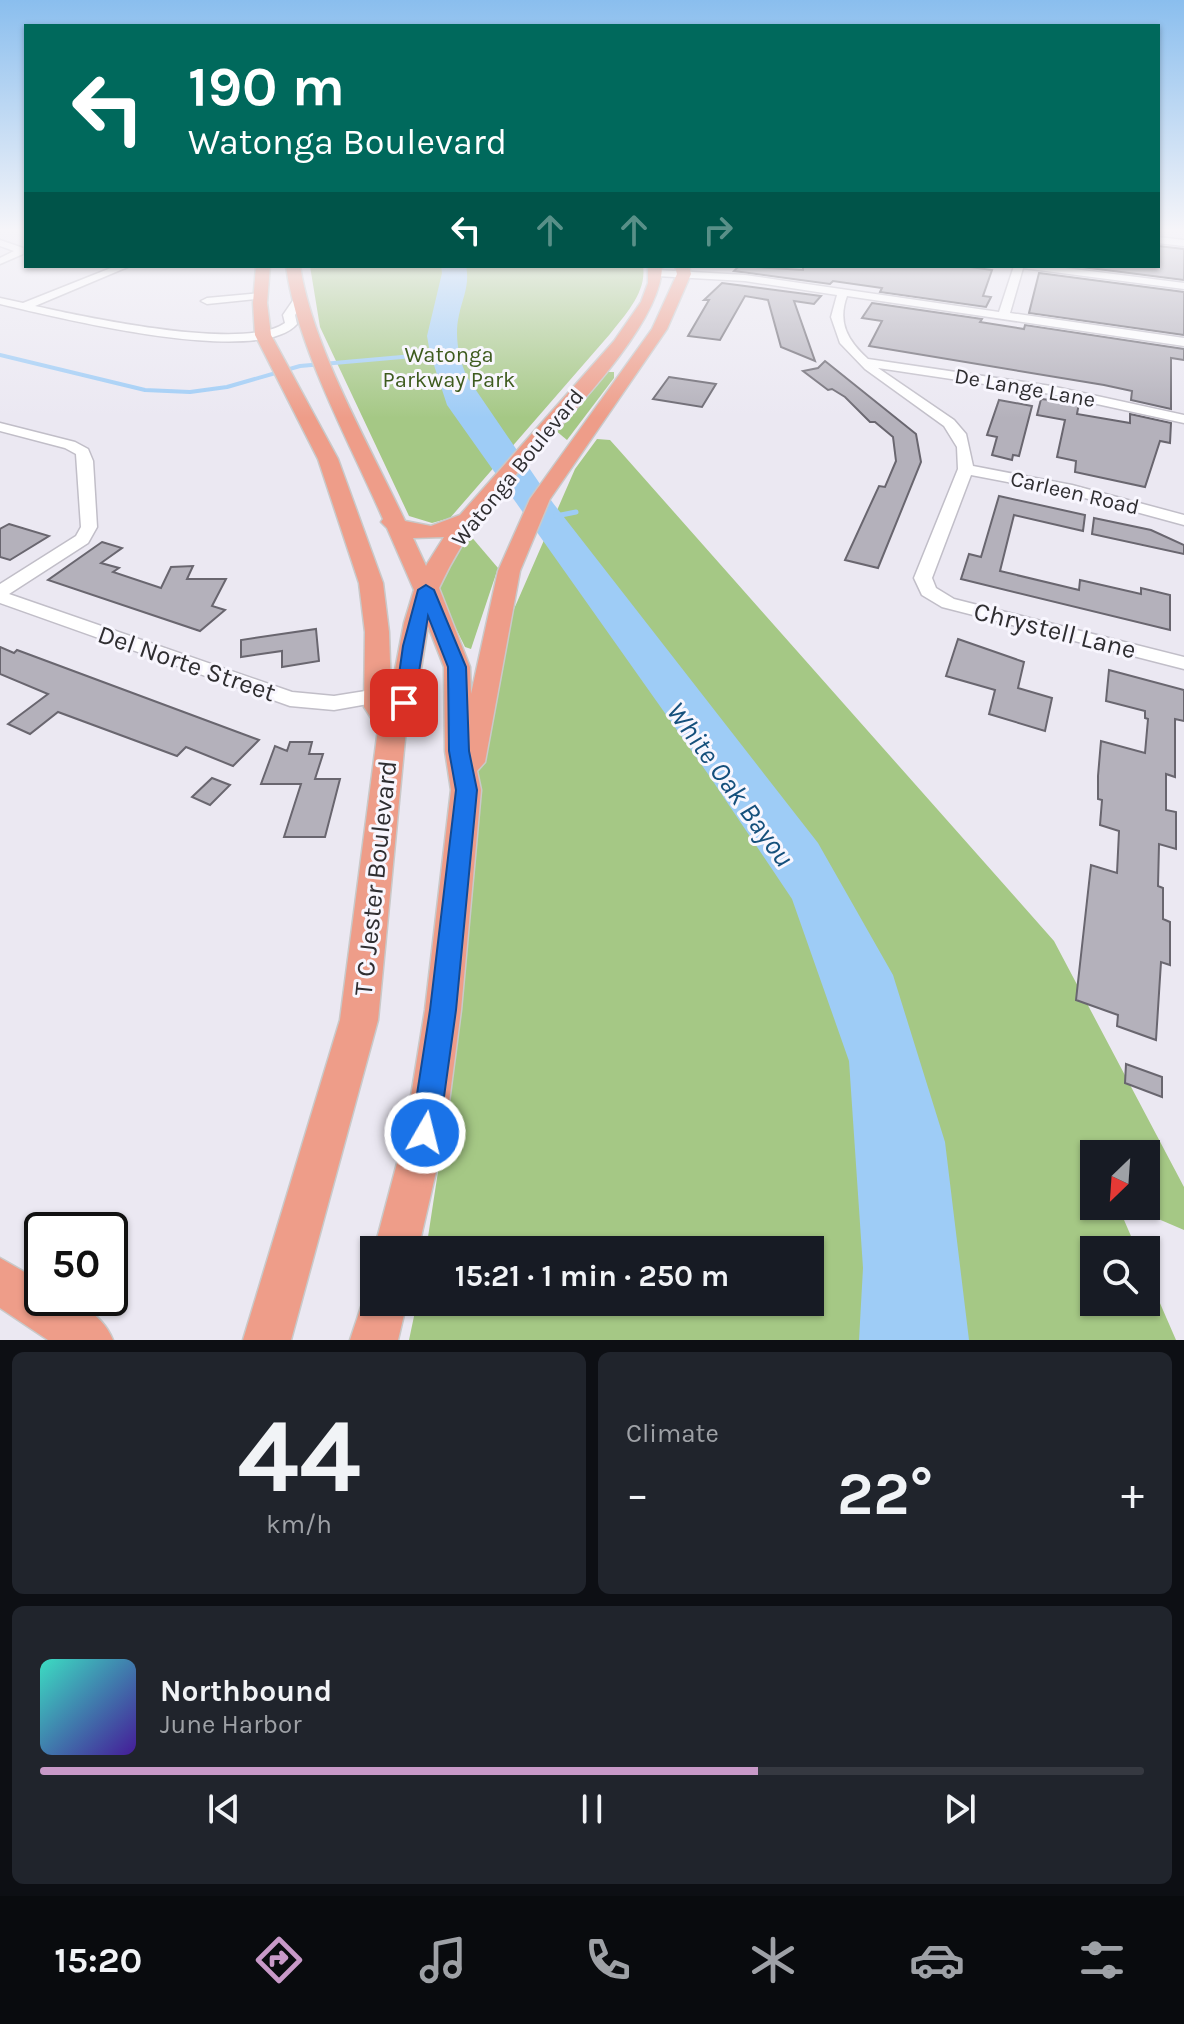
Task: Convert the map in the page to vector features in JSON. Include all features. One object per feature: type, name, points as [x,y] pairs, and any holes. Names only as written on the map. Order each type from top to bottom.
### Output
[{"type":"main road","points":[[261,293],[263,335]]},
{"type":"main road","points":[[297,293],[316,348],[392,522],[426,590],[457,667],[459,751],[466,790],[443,1010],[425,1133],[399,1236]]},
{"type":"main road","name":"Watonga Boulevard","points":[[385,712],[404,703],[412,646],[426,590],[442,559],[470,518],[604,362],[643,312],[653,293]]},
{"type":"main road","name":"Watonga Boulevard","points":[[466,790],[509,571],[540,499],[659,329],[674,293]]},
{"type":"main road","name":"T C Jester Boulevard","points":[[263,335],[328,459],[371,583],[385,712],[359,1020],[267,1340]]},
{"type":"main road","points":[[604,362],[632,366]]},
{"type":"main road","points":[[328,459],[363,454]]},
{"type":"main road","points":[[392,522],[405,529],[436,532],[456,527],[470,518]]},
{"type":"main road","points":[[0,1281],[89,1340]]},
{"type":"main road","points":[[374,1340],[380,1316]]},
{"type":"street","points":[[24,307],[60,293]]},
{"type":"street","points":[[843,293],[836,310],[841,336],[866,362],[949,423],[959,434],[964,447],[966,469]]},
{"type":"street","points":[[855,293],[1184,342]]},
{"type":"street","points":[[1004,314],[1011,293]]},
{"type":"street","points":[[207,301],[261,296]]},
{"type":"street","points":[[0,301],[168,336],[215,338],[263,335],[287,329],[291,324],[289,315],[298,301]]},
{"type":"street","name":"De Lange Lane","points":[[866,362],[1051,390],[1184,419]]},
{"type":"street","points":[[0,427],[70,445],[83,452],[89,527],[82,539],[0,595]]},
{"type":"street","name":"Carleen Road","points":[[966,469],[1072,490],[1184,520]]},
{"type":"street","name":"Chrystell Lane","points":[[966,469],[923,578],[928,591],[948,603],[1184,663]]},
{"type":"street","name":"Del Norte Street","points":[[0,595],[290,699],[385,712]]},
{"type":"green space","name":"Watonga Parkway Park","points":[[314,293],[639,293],[610,334],[450,518],[432,523],[409,516],[320,327]]},
{"type":"green space","points":[[606,372],[614,372],[614,378],[567,440],[555,430]]},
{"type":"green space","points":[[597,439],[610,440],[1054,941],[1159,1140],[1080,1140],[1080,1220],[1124,1220],[1131,1236],[1080,1236],[1080,1316],[1160,1316],[1160,1303],[1176,1340],[409,1340],[414,1316],[824,1316],[824,1236],[428,1236],[452,1080],[481,725],[511,616],[575,469]]},
{"type":"green space","points":[[469,534],[498,568],[471,649],[465,647],[435,586]]},
{"type":"green space","points":[[1160,1142],[1184,1187],[1184,1230],[1160,1220]]},
{"type":"water","name":"White Oak Bayou","points":[[437,293],[465,293],[457,339],[467,377],[553,503],[818,843],[893,975],[945,1142],[969,1340],[859,1340],[863,1268],[849,1061],[792,899],[708,774],[447,405],[427,336]]},
{"type":"building","points":[[712,293],[795,293],[821,296],[814,304],[794,301],[815,361],[781,347],[768,300],[745,296],[720,340],[688,336],[709,300],[704,300]]},
{"type":"building","points":[[884,293],[984,293],[983,296],[991,297],[986,307]]},
{"type":"building","points":[[1034,293],[1184,293],[1184,335],[1029,313]]},
{"type":"building","points":[[872,303],[982,319],[980,322],[1024,329],[1025,325],[1184,349],[1184,360],[1171,358],[1171,409],[1131,400],[1132,391],[1104,385],[869,346],[882,321],[862,318]]},
{"type":"building","points":[[825,361],[916,434],[921,462],[878,568],[845,560],[879,486],[885,487],[896,461],[893,437],[875,422],[870,422],[845,397],[832,389],[828,390],[803,371],[818,368]]},
{"type":"building","points":[[669,377],[716,384],[702,407],[653,399]]},
{"type":"building","points":[[1041,399],[1079,403],[1077,414],[1130,423],[1130,414],[1171,423],[1170,443],[1160,441],[1145,487],[1075,472],[1076,461],[1057,457],[1065,420],[1037,415]]},
{"type":"building","points":[[999,400],[1032,406],[1019,456],[1013,455],[1012,460],[992,455],[997,437],[987,435]]},
{"type":"building","points":[[999,496],[1085,515],[1083,531],[1014,515],[1000,571],[1079,590],[1080,580],[1141,594],[1141,588],[1170,595],[1170,630],[961,579],[969,554],[981,557]]},
{"type":"building","points":[[1094,518],[1151,530],[1184,545],[1184,554],[1092,534]]},
{"type":"building","points":[[9,524],[49,536],[10,560],[0,557],[0,529]]},
{"type":"building","points":[[102,542],[122,548],[101,563],[119,568],[113,572],[161,588],[171,567],[193,566],[187,579],[226,579],[212,606],[225,610],[200,631],[48,580]]},
{"type":"building","points":[[316,629],[319,661],[282,667],[282,651],[241,657],[241,640]]},
{"type":"building","points":[[958,639],[1024,662],[1018,688],[1052,698],[1045,731],[989,714],[995,690],[946,676]]},
{"type":"building","points":[[0,647],[14,653],[17,650],[259,740],[233,766],[186,747],[177,756],[58,712],[30,734],[8,724],[48,694],[0,674]]},
{"type":"building","points":[[1109,670],[1184,690],[1184,721],[1175,719],[1175,777],[1166,774],[1166,810],[1176,812],[1176,849],[1159,844],[1158,886],[1163,888],[1163,919],[1170,922],[1170,965],[1161,962],[1156,1040],[1117,1026],[1118,1015],[1076,1000],[1091,865],[1117,873],[1119,831],[1100,825],[1102,800],[1098,799],[1098,776],[1101,741],[1145,753],[1148,719],[1145,718],[1145,711],[1106,701]]},
{"type":"building","points":[[290,742],[312,742],[309,754],[323,754],[315,779],[340,779],[325,837],[284,837],[301,784],[261,784],[275,746],[287,751]]},
{"type":"building","points":[[212,778],[230,785],[210,805],[192,797]]},
{"type":"building","points":[[1126,1064],[1162,1077],[1162,1097],[1125,1083]]},
{"type":"waterway","points":[[0,355],[145,390],[190,392],[227,387],[300,366],[436,354]]},
{"type":"waterway","points":[[556,516],[576,512]]},
{"type":"route","points":[[404,703],[412,646],[426,590],[457,667],[459,751],[466,790],[443,1010],[425,1133]]}]
